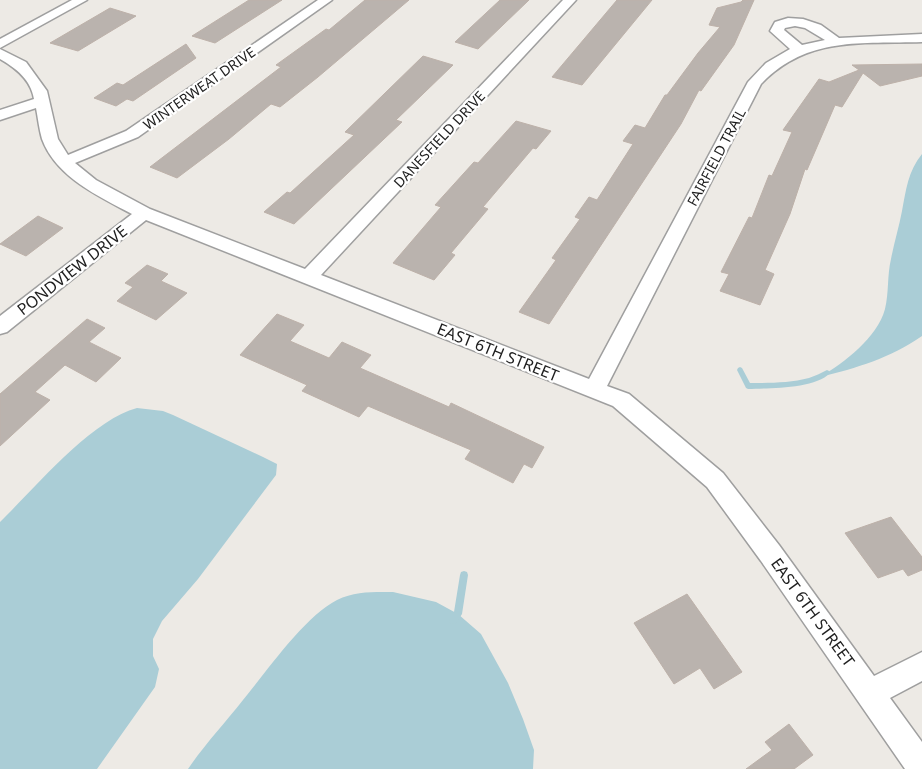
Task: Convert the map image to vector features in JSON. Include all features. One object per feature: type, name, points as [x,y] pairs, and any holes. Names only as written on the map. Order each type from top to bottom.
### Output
[{"type":"street","points":[[0,44],[81,0]]},
{"type":"street","name":"WINTERWEAT DRIVE","points":[[64,162],[132,134],[326,0]]},
{"type":"street","name":"DANESFIELD DRIVE","points":[[308,277],[570,0]]},
{"type":"street","points":[[799,50],[777,31],[780,26],[797,22],[813,25],[836,42]]},
{"type":"street","name":"FAIRFIELD TRAIL","points":[[594,391],[614,349],[755,82],[769,66],[799,50],[836,42],[922,38]]},
{"type":"street","name":"EAST 6TH STREET","points":[[0,53],[21,65],[40,91],[50,139],[64,162],[90,184],[144,213],[621,400],[715,480],[872,693],[922,766]]},
{"type":"street","points":[[0,115],[43,101]]},
{"type":"street","name":"PONDVIEW DRIVE","points":[[0,327],[144,213]]},
{"type":"street","points":[[872,693],[922,666]]},
{"type":"water","points":[[922,154],[922,336],[910,344],[873,361],[820,377],[840,364],[859,348],[868,339],[881,320],[885,309],[890,265],[906,188],[917,160]]},
{"type":"water","points":[[137,408],[163,411],[263,457],[277,464],[276,475],[198,579],[162,621],[153,639],[153,656],[159,669],[155,687],[97,769],[0,769],[0,522],[83,440],[119,415]]},
{"type":"water","points":[[393,592],[436,602],[458,614],[481,634],[508,683],[523,719],[534,750],[533,769],[188,769],[275,660],[312,618],[344,597],[365,593]]},
{"type":"building","points":[[249,0],[282,0],[215,43],[192,36]]},
{"type":"building","points":[[365,0],[409,0],[280,107],[271,104],[229,139],[177,178],[150,167],[281,67],[276,65],[326,29],[329,30]]},
{"type":"building","points":[[500,0],[529,0],[478,49],[455,42]]},
{"type":"building","points":[[617,0],[652,0],[582,85],[552,77]]},
{"type":"building","points":[[743,0],[754,0],[734,45],[701,91],[699,90],[681,124],[549,324],[519,312],[556,260],[552,258],[580,219],[575,217],[589,197],[597,200],[633,144],[623,141],[635,125],[645,128],[665,95],[667,95],[720,27],[709,25],[717,8]]},
{"type":"building","points":[[110,8],[136,16],[78,51],[50,43]]},
{"type":"building","points":[[186,44],[196,58],[133,101],[127,99],[116,106],[94,98],[117,83],[123,85]]},
{"type":"building","points":[[423,56],[453,65],[396,120],[402,122],[294,224],[264,212],[287,192],[290,193],[354,135],[345,132]]},
{"type":"building","points":[[922,64],[922,76],[880,86],[863,73],[842,107],[835,105],[807,170],[805,169],[790,214],[765,270],[774,274],[760,305],[720,291],[729,274],[721,272],[749,217],[752,218],[769,175],[772,176],[792,132],[783,130],[819,79],[829,82],[859,70],[852,65]]},
{"type":"building","points":[[516,121],[551,131],[536,149],[533,148],[483,207],[488,209],[451,253],[455,255],[434,280],[393,263],[441,207],[435,205],[474,162],[478,163]]},
{"type":"building","points":[[38,216],[63,228],[26,256],[0,244]]},
{"type":"building","points":[[147,265],[168,274],[161,281],[187,293],[156,320],[117,301],[133,287],[125,283]]},
{"type":"building","points":[[277,314],[304,325],[290,341],[329,358],[342,342],[371,355],[360,368],[449,407],[451,403],[544,447],[532,468],[524,464],[513,483],[465,459],[471,450],[368,406],[359,417],[302,391],[307,385],[240,355]]},
{"type":"building","points":[[87,319],[105,328],[89,342],[121,358],[96,382],[65,365],[35,392],[50,400],[0,446],[0,394]]},
{"type":"building","points":[[891,517],[922,557],[922,570],[908,576],[903,569],[878,578],[845,533]]},
{"type":"building","points":[[687,594],[742,672],[714,689],[700,668],[674,684],[634,623]]},
{"type":"building","points":[[789,724],[813,755],[794,769],[746,769],[772,750],[765,742]]},
{"type":"waterway","points":[[740,370],[748,386],[799,383],[827,373]]},
{"type":"waterway","points":[[453,620],[458,614],[464,575]]}]
